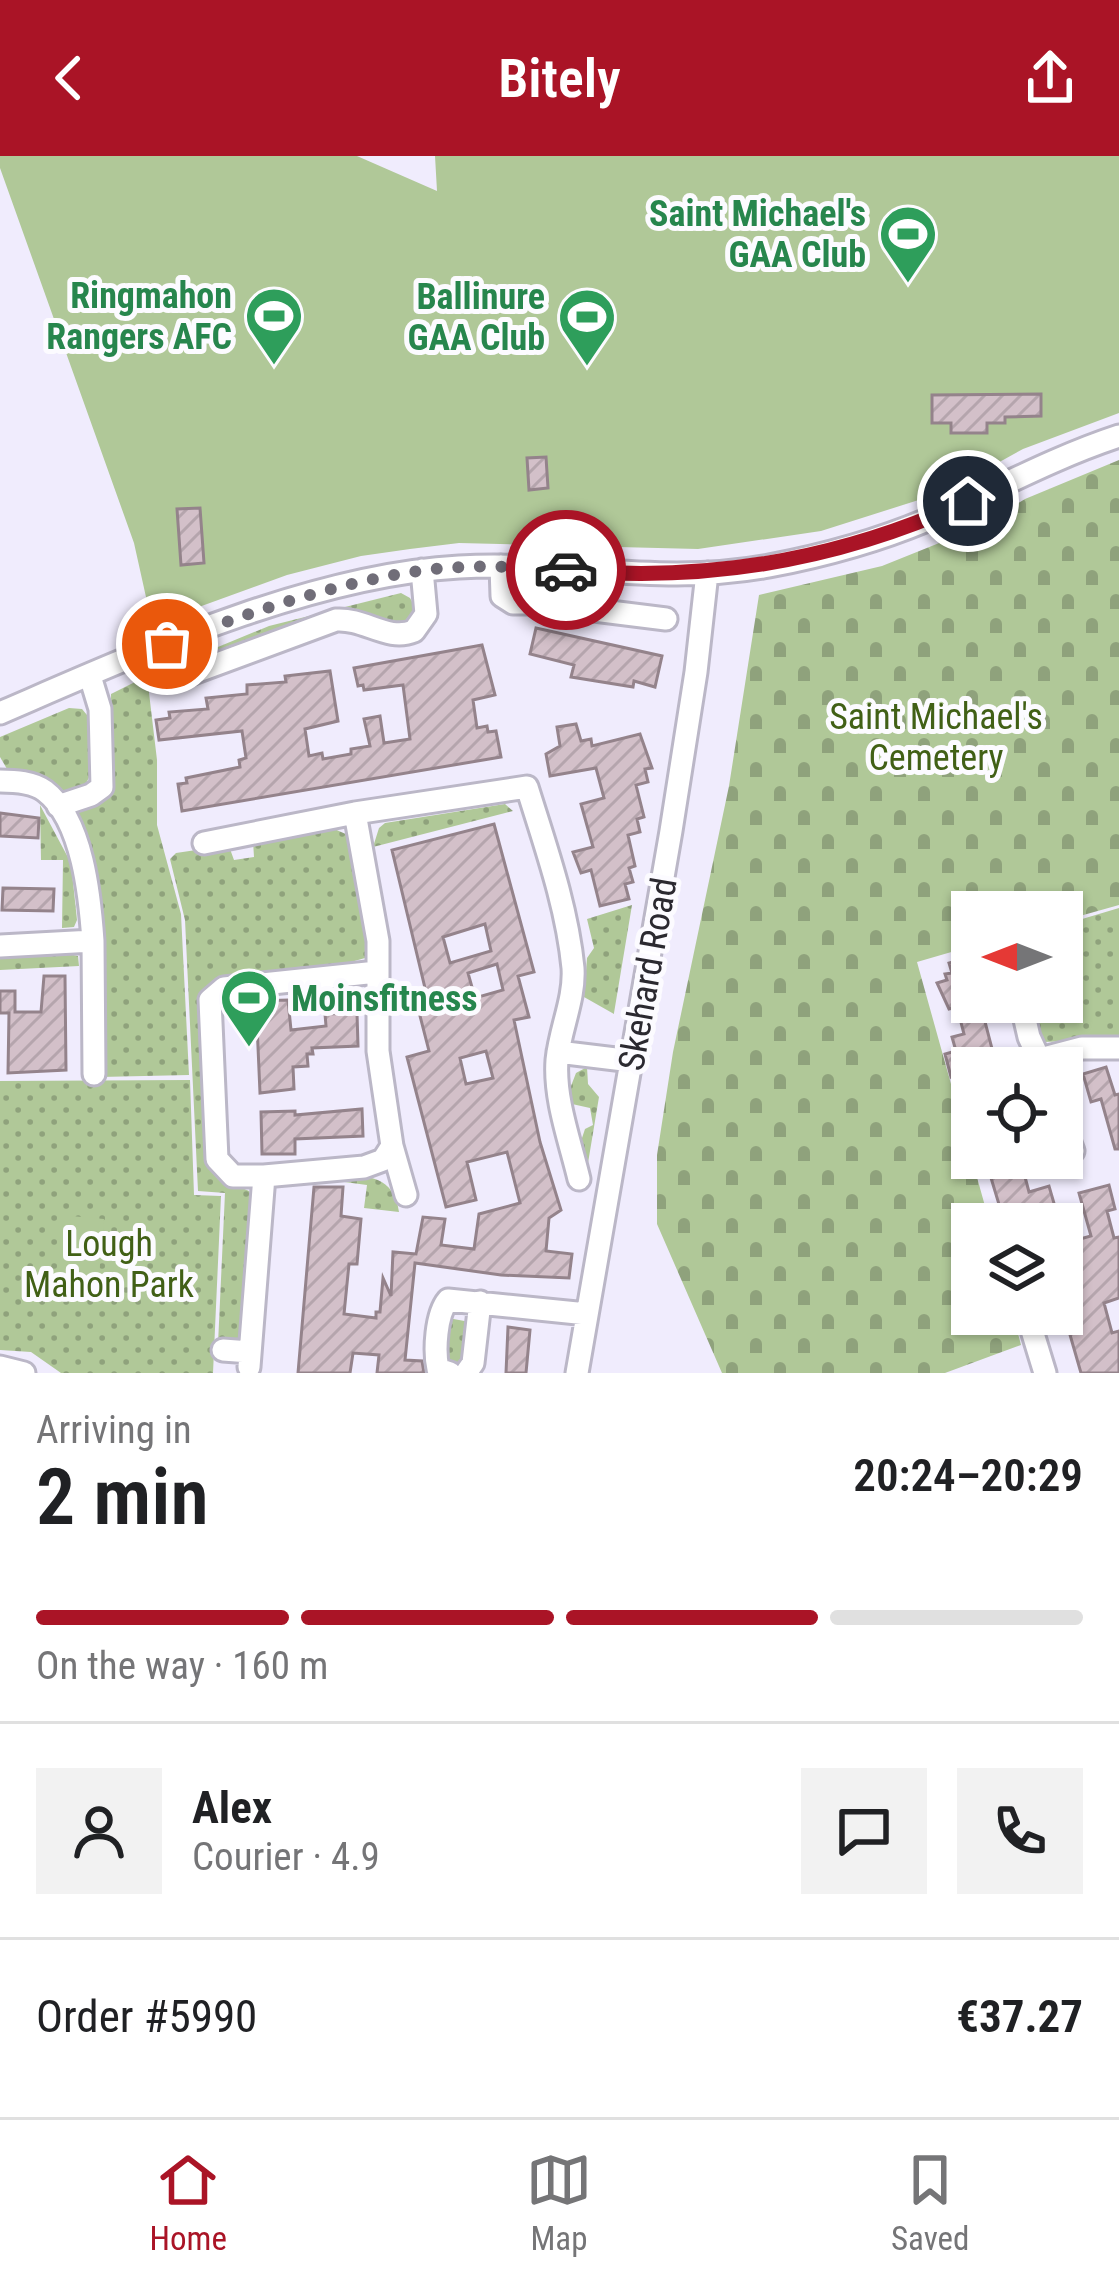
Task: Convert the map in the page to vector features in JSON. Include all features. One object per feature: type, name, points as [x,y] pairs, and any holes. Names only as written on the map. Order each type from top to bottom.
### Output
[{"type":"street","points":[[0,713],[252,612],[422,570],[501,566],[612,574],[707,573],[796,560],[911,526],[1077,450],[1119,436]]},
{"type":"street","points":[[501,566],[502,596],[513,604],[666,619]]},
{"type":"street","points":[[190,674],[337,620],[358,621],[395,636],[415,631],[426,614],[422,570]]},
{"type":"street","name":"Skehard Road","points":[[577,1373],[696,673],[707,573]]},
{"type":"street","points":[[58,806],[103,787],[100,709],[90,676]]},
{"type":"street","points":[[0,781],[41,788],[58,806],[86,869],[93,941],[94,1075]]},
{"type":"street","points":[[204,843],[355,813],[527,787],[553,872],[572,965],[571,1000],[556,1080],[576,1121],[579,1179]]},
{"type":"street","points":[[355,813],[378,941],[378,1051],[392,1146],[406,1195]]},
{"type":"street","points":[[0,946],[93,941]]},
{"type":"street","points":[[377,972],[224,988],[210,1000],[217,1159],[233,1176],[264,1176],[364,1167],[383,1160],[392,1146]]},
{"type":"street","points":[[1083,1048],[1119,1048]]},
{"type":"street","points":[[558,1052],[632,1061]]},
{"type":"street","points":[[223,1350],[249,1359],[264,1176]]},
{"type":"street","points":[[450,1373],[438,1369],[436,1363],[442,1307],[452,1299],[587,1314]]},
{"type":"street","points":[[466,1373],[473,1363],[480,1302]]},
{"type":"street","points":[[1033,1335],[1045,1373]]},
{"type":"street","points":[[0,1367],[24,1373]]},
{"type":"green space","points":[[0,156],[357,156],[437,191],[435,156],[1119,156],[1119,413],[1023,449],[947,491],[821,531],[698,549],[459,543],[410,549],[287,575],[152,624],[134,543],[0,168]]},
{"type":"green space","name":"Saint Michael's Cemetery","points":[[1119,460],[1119,905],[1083,915],[1083,891],[951,891],[951,952],[917,962],[951,1084],[951,1179],[977,1179],[984,1203],[951,1203],[951,1335],[1018,1335],[1021,1345],[945,1373],[722,1373],[657,1224],[657,1155],[673,1052],[729,786],[759,595],[882,566],[979,527],[1025,499]]},
{"type":"green space","points":[[401,593],[417,611],[414,620],[396,629],[346,610],[287,625],[214,655],[201,654],[269,626]]},
{"type":"green space","points":[[147,676],[157,760],[157,825],[181,914],[189,1075],[100,1077],[104,953],[100,916],[74,818],[79,807],[101,803],[112,793],[111,694]]},
{"type":"green space","points":[[69,708],[82,709],[87,715],[91,773],[84,788],[68,792],[7,769],[0,757],[0,737]]},
{"type":"green space","points":[[505,804],[513,811],[373,847],[385,823]]},
{"type":"green space","points":[[40,805],[71,863],[74,927],[62,928],[63,860],[41,860]]},
{"type":"green space","points":[[332,828],[348,835],[366,933],[365,958],[337,966],[215,980],[203,993],[213,1169],[249,1191],[254,1202],[242,1342],[218,1344],[225,1193],[198,1191],[185,920],[170,859],[176,853],[203,849],[206,854],[230,849],[234,860],[254,857],[253,841]]},
{"type":"green space","points":[[632,905],[614,1014],[584,997],[587,958],[594,948],[587,919]]},
{"type":"green space","points":[[1119,908],[1119,1039],[1044,1042],[1034,1023],[1083,1023],[1083,919]]},
{"type":"green space","points":[[78,956],[79,966],[0,970],[0,958]]},
{"type":"green space","points":[[587,1067],[588,1084],[599,1097],[587,1169],[581,1141],[585,1129],[593,1125],[590,1108],[572,1104],[566,1086]]},
{"type":"green space","name":"Lough Mahon Park","points":[[190,1080],[194,1195],[221,1196],[213,1373],[61,1373],[31,1352],[0,1350],[0,1081]]},
{"type":"green space","points":[[337,1175],[369,1177],[385,1184],[399,1212],[364,1208],[367,1185],[337,1181]]},
{"type":"green space","points":[[71,1216],[104,1219],[98,1288],[65,1285]]},
{"type":"green space","points":[[448,1318],[470,1322],[465,1364],[444,1364]]},
{"type":"building","points":[[1041,394],[1041,416],[1005,417],[1005,423],[987,423],[987,433],[951,433],[951,423],[932,423],[932,395]]},
{"type":"building","points":[[546,457],[548,488],[529,490],[527,458]]},
{"type":"building","points":[[200,508],[204,563],[181,565],[177,509]]},
{"type":"building","points":[[536,628],[662,656],[655,687],[571,677],[574,665],[530,654]]},
{"type":"building","points":[[482,645],[495,695],[473,700],[477,728],[496,731],[501,757],[182,811],[178,784],[187,783],[186,778],[240,767],[239,760],[246,758],[242,731],[159,740],[156,720],[170,718],[169,712],[208,709],[206,698],[247,694],[247,685],[330,671],[338,721],[305,729],[309,756],[322,753],[323,759],[351,754],[351,749],[370,746],[364,719],[380,716],[384,743],[410,739],[403,685],[364,690],[363,685],[358,686],[354,668]]},
{"type":"building","points":[[576,724],[581,741],[591,739],[592,746],[640,734],[652,768],[645,769],[648,782],[636,785],[644,817],[637,819],[640,832],[628,835],[635,866],[629,868],[633,882],[625,884],[629,899],[600,906],[591,870],[581,873],[573,852],[593,847],[581,804],[604,798],[596,768],[550,776],[546,754],[560,746],[557,727]]},
{"type":"building","points":[[0,813],[39,818],[38,838],[0,836]]},
{"type":"building","points":[[494,824],[534,972],[518,976],[529,1017],[514,1020],[540,1142],[561,1210],[549,1218],[546,1251],[572,1254],[569,1278],[501,1275],[415,1263],[405,1360],[422,1361],[424,1373],[377,1373],[379,1355],[353,1353],[350,1373],[298,1373],[314,1187],[343,1187],[341,1216],[361,1219],[357,1264],[349,1264],[344,1314],[376,1318],[383,1278],[391,1296],[393,1252],[416,1254],[423,1217],[445,1219],[441,1245],[474,1249],[479,1214],[520,1203],[507,1152],[467,1162],[476,1200],[446,1207],[407,1057],[429,1051],[419,1012],[430,1009],[392,850]],"holes":[[[485,924],[491,951],[450,963],[443,937]],[[497,964],[503,990],[475,998],[468,973]],[[486,1051],[493,1078],[466,1084],[460,1058]]]},
{"type":"building","points":[[3,888],[54,889],[53,911],[2,910]]},
{"type":"building","points":[[951,973],[949,1009],[937,983],[947,980],[945,974]]},
{"type":"building","points":[[44,976],[65,976],[66,1070],[8,1073],[9,1013],[0,1013],[0,991],[15,991],[15,1012],[41,1012]]},
{"type":"building","points":[[288,1000],[291,1030],[326,1026],[325,1014],[357,1013],[358,1046],[312,1048],[308,1066],[293,1067],[294,1089],[260,1093],[256,1001]]},
{"type":"building","points":[[961,1023],[985,1023],[992,1047],[955,1047],[952,1037],[964,1034]]},
{"type":"building","points":[[1106,1067],[1115,1095],[1119,1094],[1119,1149],[1115,1149],[1101,1099],[1091,1102],[1083,1074]]},
{"type":"building","points":[[362,1109],[363,1136],[295,1139],[295,1154],[262,1154],[261,1112],[295,1111],[295,1115]]},
{"type":"building","points":[[991,1179],[1026,1179],[1029,1192],[1049,1186],[1054,1203],[999,1203]]},
{"type":"building","points":[[1109,1185],[1115,1209],[1107,1211],[1114,1238],[1119,1237],[1119,1298],[1104,1303],[1112,1333],[1119,1331],[1119,1373],[1081,1373],[1070,1335],[1083,1335],[1083,1238],[1091,1236],[1079,1193]]},
{"type":"building","points":[[508,1327],[530,1330],[526,1373],[506,1373]]},
{"type":"way so far","points":[[167,644],[252,612],[422,570],[480,566],[566,570]]},
{"type":"place","name":"Saint Michael's GAA Club","points":[[908,285]]},
{"type":"place","name":"Ringmahon Rangers AFC","points":[[274,367]]},
{"type":"place","name":"Ballinure GAA Club","points":[[587,368]]},
{"type":"place","name":"Moinsfitness","points":[[249,1049]]},
{"type":"route","points":[[566,570],[641,575],[761,567],[894,532],[968,501]]}]
